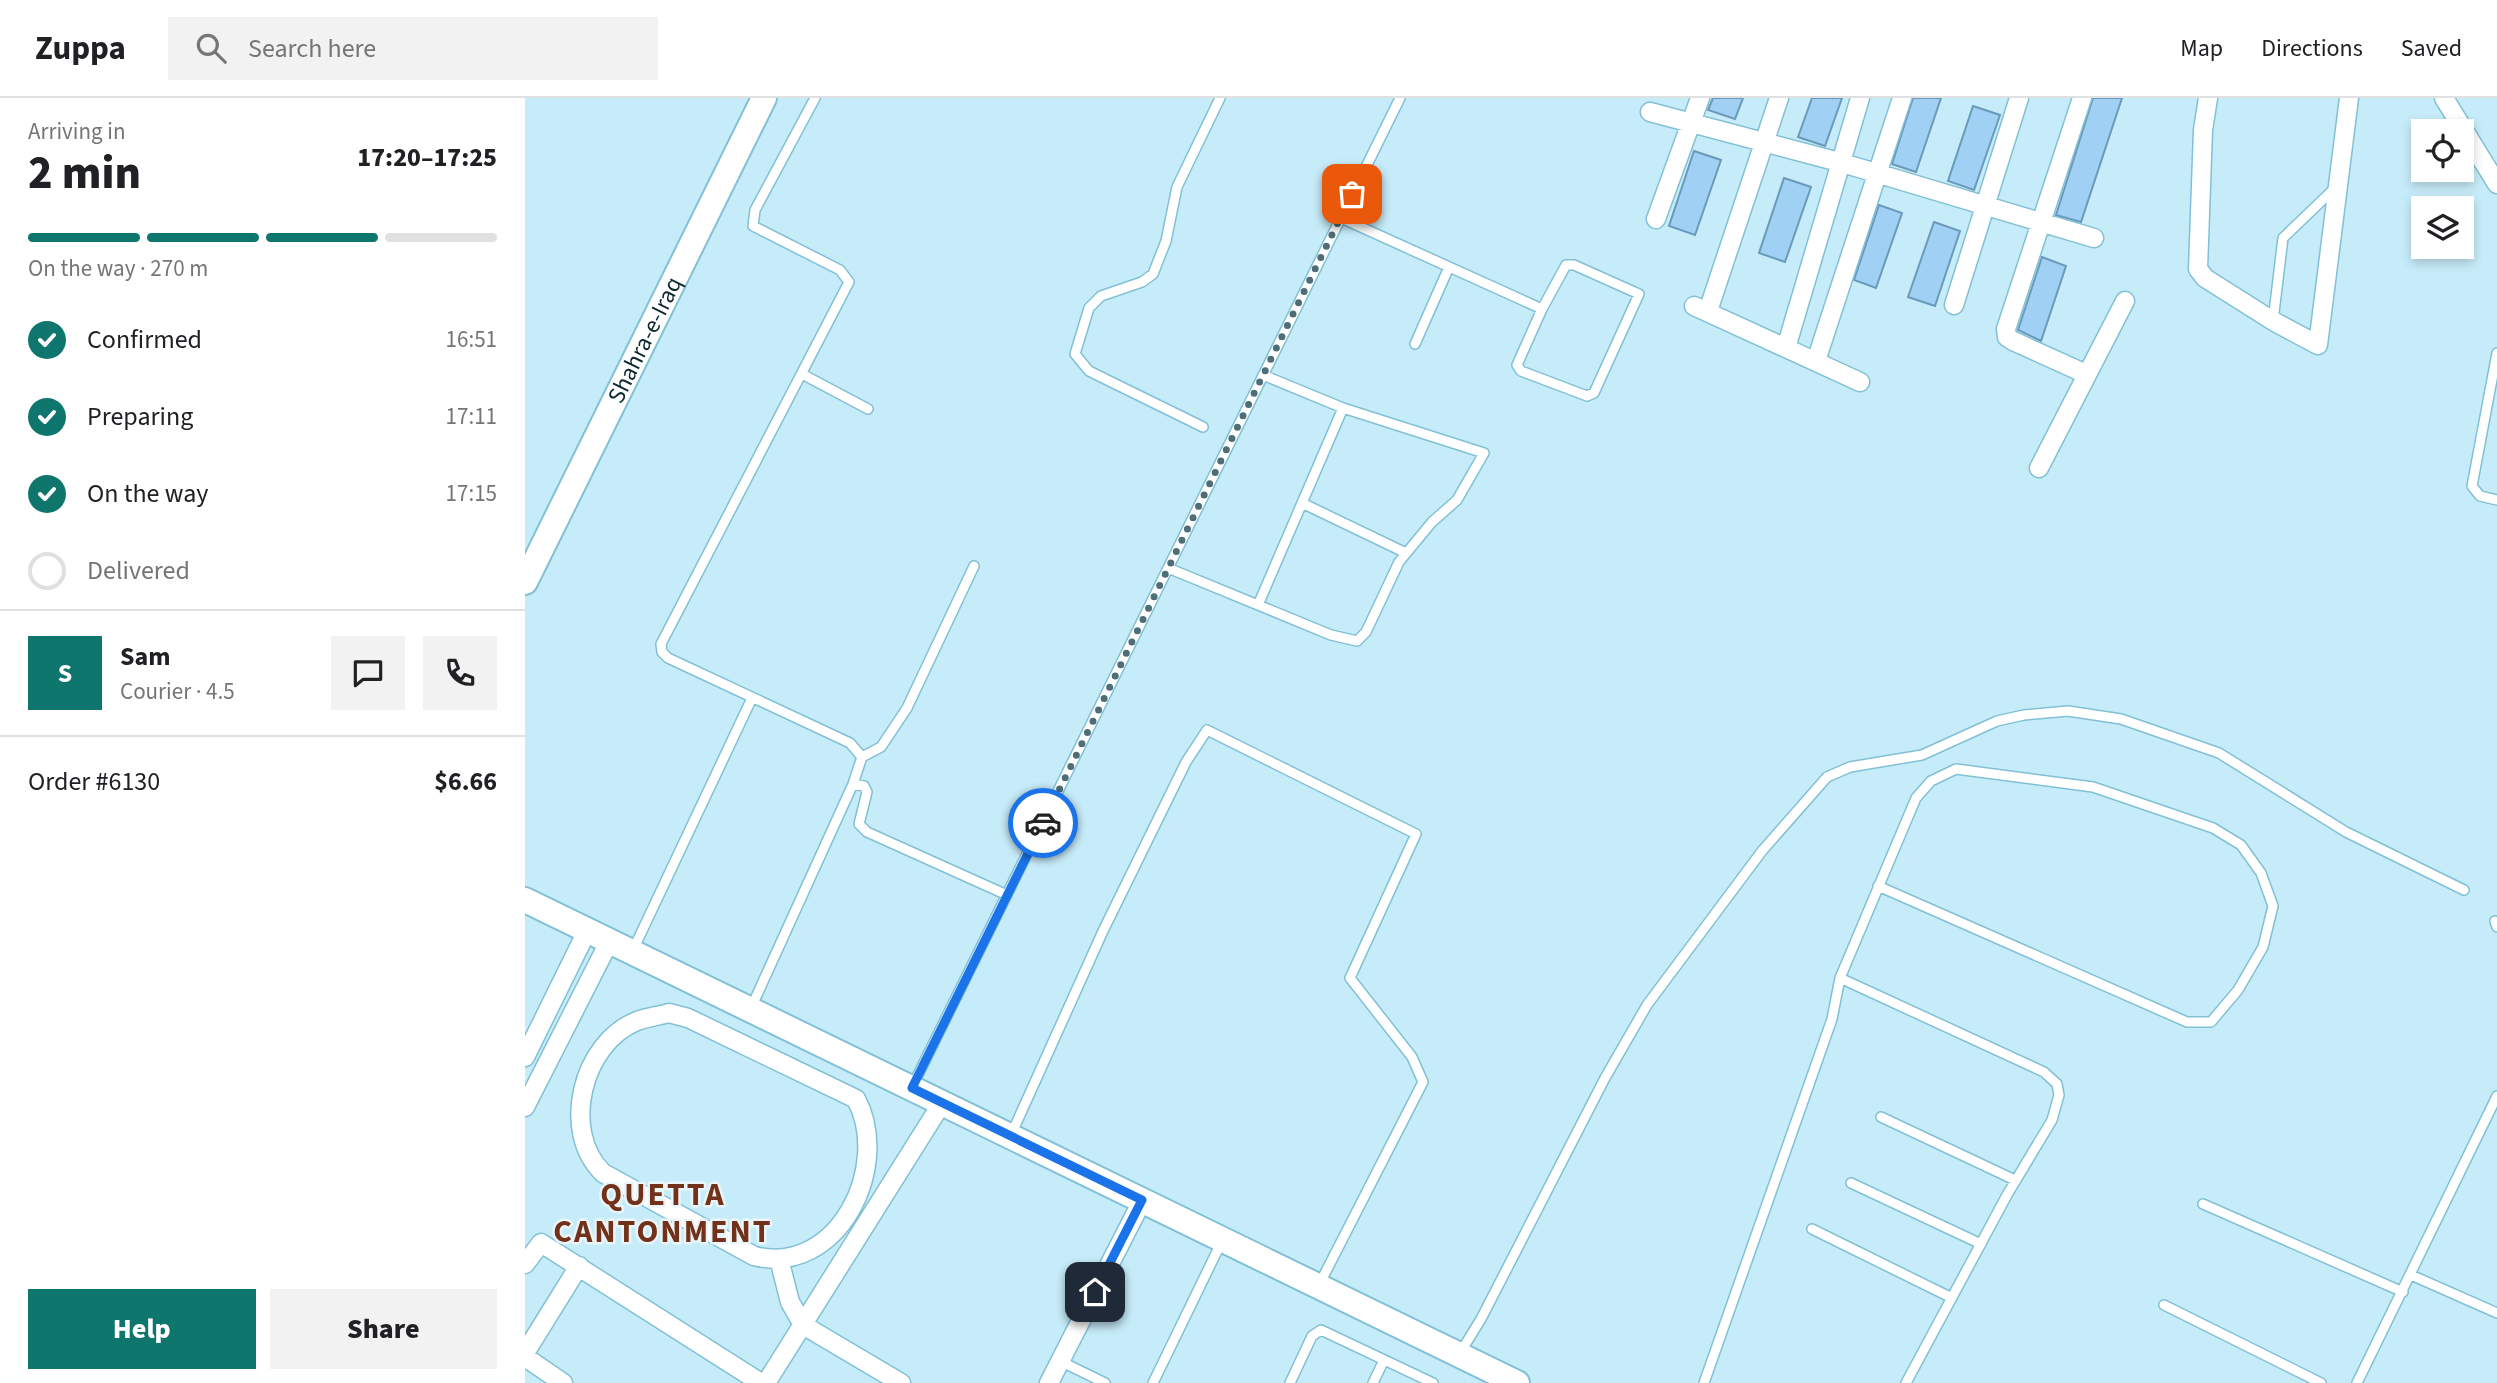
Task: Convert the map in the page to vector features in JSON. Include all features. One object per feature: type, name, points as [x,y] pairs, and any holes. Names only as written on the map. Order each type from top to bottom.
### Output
[{"type":"main road","name":"Shahra-e-Iraq","points":[[525,582],[764,98]]},
{"type":"main road","points":[[525,900],[1517,1383]]},
{"type":"street","points":[[1656,219],[1700,98]]},
{"type":"street","points":[[1779,98],[1701,309],[1860,382]]},
{"type":"street","points":[[1786,348],[1860,98]]},
{"type":"street","points":[[1816,361],[1902,98]]},
{"type":"street","points":[[1954,305],[2019,98]]},
{"type":"street","points":[[2082,98],[2006,329],[2007,337],[2086,374]]},
{"type":"street","points":[[2208,98],[2203,130],[2198,269],[2205,278],[2273,321],[2318,345],[2349,98]]},
{"type":"street","points":[[2444,98],[2497,184]]},
{"type":"street","points":[[1650,112],[1839,162],[2094,238]]},
{"type":"street","points":[[2039,468],[2125,301]]},
{"type":"street","points":[[525,1057],[587,931]]},
{"type":"street","points":[[525,1107],[609,942]]},
{"type":"street","points":[[669,1013],[688,1018],[856,1099],[866,1129],[869,1163],[856,1200],[840,1226],[817,1247],[779,1259],[754,1256],[603,1173],[591,1161],[583,1136],[583,1098],[589,1070],[607,1044],[636,1021],[669,1013]]},
{"type":"street","points":[[767,1383],[942,1103]]},
{"type":"street","points":[[869,1163],[899,1171]]},
{"type":"street","points":[[1049,1383],[1142,1200]]},
{"type":"street","points":[[525,1264],[541,1243],[761,1383]]},
{"type":"street","points":[[779,1259],[790,1301],[803,1325],[901,1383]]},
{"type":"street","points":[[563,1383],[526,1350],[579,1266]]},
{"type":"lane","points":[[815,98],[752,219],[753,226],[840,270],[849,282],[661,644],[662,652],[669,657],[850,743],[862,757]]},
{"type":"lane","points":[[1203,427],[1089,370],[1075,354],[1089,308],[1101,296],[1142,282],[1156,268],[1166,241],[1177,187],[1220,98]]},
{"type":"lane","points":[[912,1088],[1400,98]]},
{"type":"lane","points":[[2273,321],[2283,238],[2337,186]]},
{"type":"lane","points":[[1341,218],[1542,309]]},
{"type":"lane","points":[[1566,265],[1574,265],[1639,294],[1591,395],[1521,370],[1517,365],[1542,309],[1566,265]]},
{"type":"lane","points":[[1415,344],[1449,267]]},
{"type":"lane","points":[[2497,353],[2472,486],[2480,496],[2497,500]]},
{"type":"lane","points":[[802,373],[868,409]]},
{"type":"lane","points":[[1168,568],[1331,635],[1357,641],[1366,632],[1406,553],[1432,522],[1457,500],[1484,453],[1343,408],[1263,375]]},
{"type":"lane","points":[[1258,605],[1343,408]]},
{"type":"lane","points":[[1302,503],[1406,553]]},
{"type":"lane","points":[[750,1010],[853,784],[862,757],[881,747],[907,708],[974,566]]},
{"type":"lane","points":[[632,952],[752,698]]},
{"type":"lane","points":[[1459,1355],[1481,1319],[1605,1078],[1647,1005],[1762,851],[1826,777],[1850,767],[1922,755],[1997,721],[2024,715],[2068,711],[2120,719],[2171,734],[2218,753],[2346,832],[2464,890]]},
{"type":"lane","points":[[1010,1136],[1103,931],[1186,762],[1207,730],[1416,834],[1350,978],[1412,1056],[1423,1082],[1318,1286]]},
{"type":"lane","points":[[1704,1383],[1832,1018],[1840,978],[1878,886],[1916,798],[1931,781],[1956,769],[2093,787],[2213,828],[2241,845],[2251,855],[2272,895],[2273,906],[2263,947],[2246,976],[2211,1022],[2201,1024],[2187,1022],[1878,886]]},
{"type":"lane","points":[[853,784],[864,786],[867,792],[858,818],[859,824],[867,832],[1007,895]]},
{"type":"lane","points":[[1840,978],[2053,1078],[2059,1095],[2055,1113],[2015,1180],[1906,1383]]},
{"type":"lane","points":[[2357,1383],[2497,1096]]},
{"type":"lane","points":[[1881,1117],[2015,1180]]},
{"type":"lane","points":[[1851,1183],[1981,1244]]},
{"type":"lane","points":[[2203,1204],[2403,1292]]},
{"type":"lane","points":[[1812,1228],[1952,1298]]},
{"type":"lane","points":[[1153,1383],[1223,1240]]},
{"type":"lane","points":[[2411,1275],[2497,1313]]},
{"type":"lane","points":[[2164,1305],[2321,1383]]},
{"type":"lane","points":[[1290,1383],[1317,1331],[1321,1330],[1433,1383]]},
{"type":"lane","points":[[1373,1383],[1384,1360]]},
{"type":"lane","points":[[1060,1361],[1105,1383]]},
{"type":"building","points":[[1713,98],[1743,98],[1735,119],[1708,110]]},
{"type":"building","points":[[1812,98],[1842,98],[1825,146],[1798,137]]},
{"type":"building","points":[[1913,98],[1941,98],[1916,172],[1892,164]]},
{"type":"building","points":[[2093,98],[2122,98],[2081,222],[2056,215]]},
{"type":"building","points":[[1973,106],[2000,115],[1974,190],[1948,181]]},
{"type":"building","points":[[1694,151],[1721,160],[1695,235],[1669,226]]},
{"type":"building","points":[[1784,178],[1811,187],[1785,262],[1759,253]]},
{"type":"building","points":[[1879,205],[1902,213],[1876,288],[1854,280]]},
{"type":"building","points":[[1934,222],[1960,231],[1935,306],[1908,297]]},
{"type":"building","points":[[2042,257],[2066,266],[2041,341],[2018,330]]},
{"type":"way so far","points":[[1043,823],[1352,194]]},
{"type":"district","name":"QUETTA CANTONMENT","points":[[663,1214]]},
{"type":"route","points":[[1043,823],[912,1088],[1142,1200],[1095,1292]]}]
